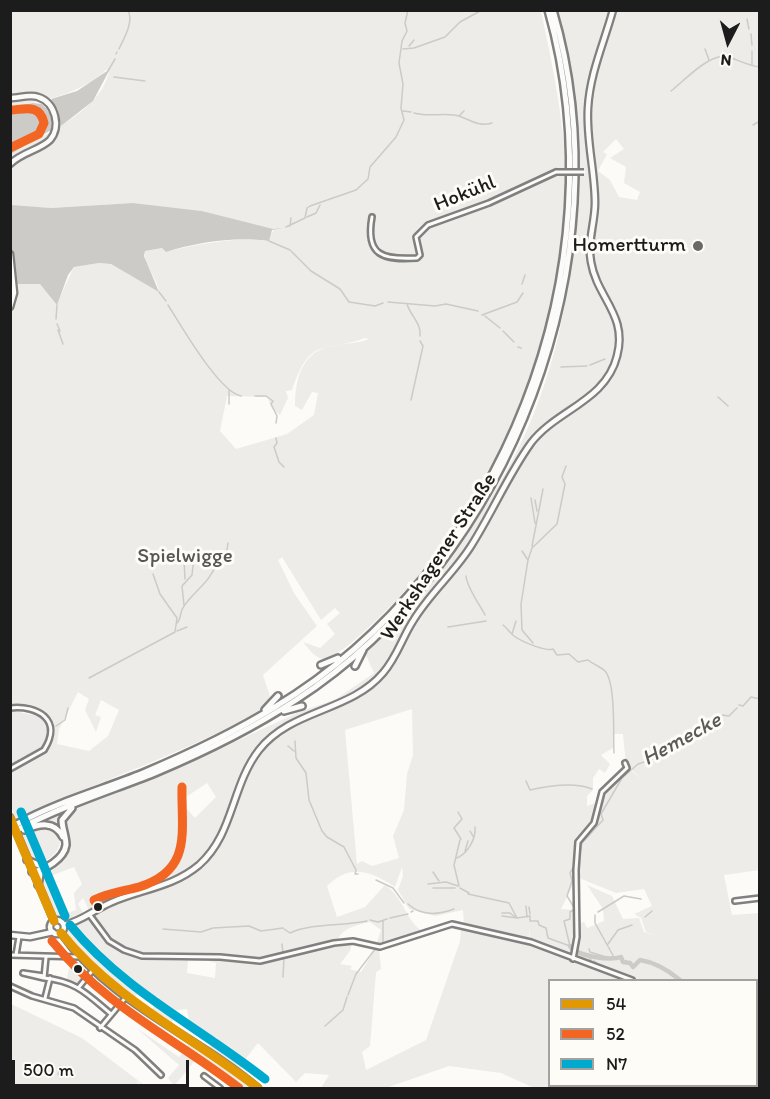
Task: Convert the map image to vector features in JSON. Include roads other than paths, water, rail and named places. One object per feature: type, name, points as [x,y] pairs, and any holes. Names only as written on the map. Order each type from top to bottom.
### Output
[{"type":"highway","points":[[14,829],[202,753],[269,717],[327,677],[372,639],[433,574],[476,513],[514,443],[546,358],[561,294],[572,228],[574,183],[568,80],[551,13]]},
{"type":"highway","points":[[14,829],[95,790],[142,774],[256,718],[296,693],[352,649],[431,568],[464,521],[505,452],[541,358],[567,228],[569,183],[567,119],[551,13]]},
{"type":"highway","points":[[355,666],[372,639]]},
{"type":"highway","points":[[321,665],[352,649]]},
{"type":"highway","points":[[256,718],[278,696]]},
{"type":"highway","points":[[269,717],[302,706]]},
{"type":"highway","points":[[32,872],[59,858],[65,849],[62,823],[65,813],[86,800]]},
{"type":"highway","points":[[14,829],[46,824],[61,833],[63,843],[61,851],[41,867],[38,885]]},
{"type":"highway","points":[[27,860],[41,867]]},
{"type":"main road","name":"Werkshagener Straße","points":[[64,925],[113,901],[170,883],[202,861],[225,832],[246,772],[259,750],[289,724],[353,697],[383,673],[398,651],[413,620],[471,546],[530,445],[544,429],[596,392],[607,378],[617,358],[620,334],[616,316],[596,279],[591,262],[590,240],[595,201],[588,129],[589,94],[596,61],[613,10]]},
{"type":"main road","points":[[10,98],[32,96],[41,99],[53,109],[56,121],[54,134],[49,141],[24,153],[10,164]]},
{"type":"main road","points":[[10,254],[13,283],[10,307]]},
{"type":"main road","points":[[10,817],[54,921]]},
{"type":"main road","points":[[54,921],[60,921],[64,925],[61,933]]},
{"type":"main road","points":[[53,933],[50,926],[54,921]]},
{"type":"main road","points":[[10,935],[39,937],[61,933]]},
{"type":"main road","points":[[61,933],[93,971],[126,997],[258,1089]]},
{"type":"street","name":"Hokühl","points":[[372,218],[370,240],[378,253],[390,258],[417,258],[420,255],[416,237],[428,225],[489,203],[556,172],[593,172]]},
{"type":"street","points":[[10,708],[28,706],[37,710],[45,716],[50,730],[44,750],[10,769]]},
{"type":"street","points":[[573,959],[579,840],[594,823],[602,792],[624,773],[627,768],[625,763]]},
{"type":"street","points":[[735,901],[759,898]]},
{"type":"street","points":[[89,914],[116,946],[149,957],[220,957],[260,961],[334,943],[353,941],[380,947],[452,924],[531,942],[627,979]]},
{"type":"street","points":[[16,955],[19,936]]},
{"type":"street","points":[[10,955],[79,957]]},
{"type":"street","points":[[44,977],[46,957]]},
{"type":"street","points":[[79,987],[93,971]]},
{"type":"street","points":[[44,977],[23,973],[68,981],[79,987],[111,1014]]},
{"type":"street","points":[[45,998],[52,979]]},
{"type":"street","points":[[10,986],[32,996],[74,1008],[135,1050],[161,1075]]},
{"type":"street","points":[[100,1028],[126,997]]},
{"type":"street","points":[[204,1076],[220,1089]]},
{"type":"waterway","points":[[119,49],[129,25],[128,10]]},
{"type":"waterway","points":[[286,227],[305,218],[307,208],[310,206],[356,190],[368,179],[370,167],[396,137],[404,120],[401,108],[403,84],[399,63],[402,41],[407,31],[405,23],[408,10]]},
{"type":"waterway","points":[[403,49],[414,48],[445,37],[460,22],[482,10]]},
{"type":"waterway","points":[[747,19],[749,29]]},
{"type":"waterway","points":[[751,34],[752,45]]},
{"type":"waterway","points":[[409,46],[414,40]]},
{"type":"waterway","points":[[705,49],[709,60]]},
{"type":"waterway","points":[[752,51],[752,65]]},
{"type":"waterway","points":[[671,91],[698,68],[714,58],[729,57],[760,67]]},
{"type":"waterway","points":[[108,71],[115,59]]},
{"type":"waterway","points":[[114,77],[145,81]]},
{"type":"waterway","points":[[403,111],[411,112]]},
{"type":"waterway","points":[[459,116],[464,111]]},
{"type":"waterway","points":[[414,113],[454,115],[477,123],[492,123]]},
{"type":"waterway","points":[[753,125],[760,121]]},
{"type":"waterway","points":[[307,217],[316,213],[320,205]]},
{"type":"waterway","points":[[290,226],[291,218]]},
{"type":"waterway","name":"Hemecke","points":[[269,241],[290,250]]},
{"type":"waterway","name":"Hemecke","points":[[291,251],[311,271],[340,289],[349,302],[375,306],[383,303]]},
{"type":"waterway","name":"Hemecke","points":[[522,284],[525,275]]},
{"type":"waterway","points":[[159,292],[166,301]]},
{"type":"waterway","name":"Hemecke","points":[[482,315],[517,302],[523,293]]},
{"type":"waterway","name":"Hemecke","points":[[388,302],[435,306],[446,304],[478,311]]},
{"type":"waterway","points":[[407,304],[418,324],[420,336]]},
{"type":"waterway","points":[[56,319],[57,305]]},
{"type":"waterway","points":[[168,305],[211,370],[232,392],[241,396]]},
{"type":"waterway","points":[[485,316],[500,328]]},
{"type":"waterway","points":[[57,324],[60,331]]},
{"type":"waterway","points":[[58,330],[63,344]]},
{"type":"waterway","points":[[503,331],[514,342]]},
{"type":"waterway","points":[[411,400],[423,346],[420,341]]},
{"type":"waterway","points":[[590,365],[605,359]]},
{"type":"waterway","points":[[561,367],[587,366]]},
{"type":"waterway","points":[[229,390],[229,404]]},
{"type":"waterway","points":[[255,396],[266,396],[273,401],[271,404],[277,416],[276,423]]},
{"type":"waterway","points":[[718,397],[728,406]]},
{"type":"waterway","points":[[276,438],[277,443],[274,447],[279,462],[284,467]]},
{"type":"waterway","points":[[533,643],[522,630],[521,604],[528,560],[532,548],[557,524],[565,484],[562,477],[566,466]]},
{"type":"waterway","points":[[532,546],[543,489]]},
{"type":"waterway","points":[[531,498],[535,523]]},
{"type":"waterway","points":[[535,500],[537,511]]},
{"type":"waterway","points":[[177,623],[184,606],[207,581],[217,562],[226,556],[228,543]]},
{"type":"waterway","points":[[522,551],[528,560]]},
{"type":"waterway","points":[[184,605],[182,586],[192,575],[194,557]]},
{"type":"waterway","points":[[223,559],[234,558]]},
{"type":"waterway","points":[[184,560],[185,579]]},
{"type":"waterway","points":[[89,678],[175,632],[177,618],[160,594],[153,574]]},
{"type":"waterway","points":[[466,576],[471,591],[485,615]]},
{"type":"waterway","points":[[448,627],[486,621]]},
{"type":"waterway","points":[[512,634],[516,621]]},
{"type":"waterway","points":[[503,625],[514,636],[528,644],[553,649],[557,655],[569,654],[578,662],[588,660],[605,671],[611,686],[614,753]]},
{"type":"waterway","points":[[177,631],[187,627]]},
{"type":"waterway","name":"Hemecke","points":[[739,705],[743,706],[751,697],[760,699]]},
{"type":"waterway","points":[[56,726],[65,720],[68,708]]},
{"type":"waterway","name":"Hemecke","points":[[578,863],[582,843],[603,820],[601,814],[622,778],[638,764],[657,758],[666,747],[685,738],[689,731],[713,727],[722,722],[722,715],[729,716],[737,708]]},
{"type":"waterway","points":[[295,741],[296,758],[306,773],[309,800],[322,831],[327,837],[344,847],[356,870],[355,874],[358,874]]},
{"type":"waterway","points":[[288,746],[294,751]]},
{"type":"waterway","points":[[526,781],[530,790],[570,785],[592,789]]},
{"type":"waterway","points":[[458,812],[462,819],[454,828],[461,839]]},
{"type":"waterway","points":[[457,858],[465,853],[470,845],[475,827]]},
{"type":"waterway","points":[[470,831],[474,838]]},
{"type":"waterway","points":[[459,886],[454,865],[460,840]]},
{"type":"waterway","points":[[465,851],[468,841]]},
{"type":"waterway","points":[[468,894],[509,903],[517,918],[530,916],[530,921],[538,921],[539,925],[546,928],[548,938],[570,946],[564,921],[570,919],[570,912],[575,909],[567,896],[572,881],[570,873],[573,868]]},
{"type":"waterway","points":[[433,872],[439,881]]},
{"type":"waterway","points":[[376,880],[393,888],[404,903]]},
{"type":"waterway","points":[[428,884],[446,882],[458,886]]},
{"type":"waterway","points":[[433,888],[455,888]]},
{"type":"waterway","points":[[460,888],[469,893]]},
{"type":"waterway","points":[[598,912],[624,896],[641,899]]},
{"type":"waterway","points":[[408,904],[418,911],[430,913],[454,909]]},
{"type":"waterway","points":[[526,906],[527,917]]},
{"type":"waterway","points":[[529,907],[530,914]]},
{"type":"waterway","points":[[645,917],[652,911]]},
{"type":"waterway","points":[[502,913],[510,913],[515,917]]},
{"type":"waterway","points":[[390,918],[408,914]]},
{"type":"waterway","points":[[595,915],[595,923],[615,959]]},
{"type":"waterway","points":[[502,916],[517,918]]},
{"type":"waterway","points":[[370,920],[378,922],[387,919]]},
{"type":"waterway","points":[[284,929],[290,933],[318,926],[367,921]]},
{"type":"waterway","points":[[383,921],[383,944]]},
{"type":"waterway","points":[[608,944],[618,930],[632,925]]},
{"type":"waterway","points":[[163,929],[201,932],[213,928],[249,926],[261,931],[283,928]]},
{"type":"waterway","points":[[282,944],[283,954]]},
{"type":"waterway","points":[[570,946],[573,950],[594,957],[621,957],[623,962],[630,963],[633,967],[640,960],[650,963],[678,979]]},
{"type":"waterway","points":[[348,995],[356,974],[376,948],[383,948]]},
{"type":"waterway","points":[[589,949],[590,952],[606,957]]},
{"type":"waterway","points":[[588,956],[591,960]]},
{"type":"waterway","points":[[283,977],[284,957]]},
{"type":"waterway","points":[[594,961],[599,965]]},
{"type":"waterway","points":[[325,1026],[343,1010],[347,997]]},
{"type":"waterway","points":[[58,1075],[60,1066]]},
{"type":"waterway","points":[[38,1088],[51,1088]]},
{"type":"place","name":"Homertturm","points":[[698,246]]},
{"type":"park label","name":"Spielwigge","points":[[185,557]]}]
